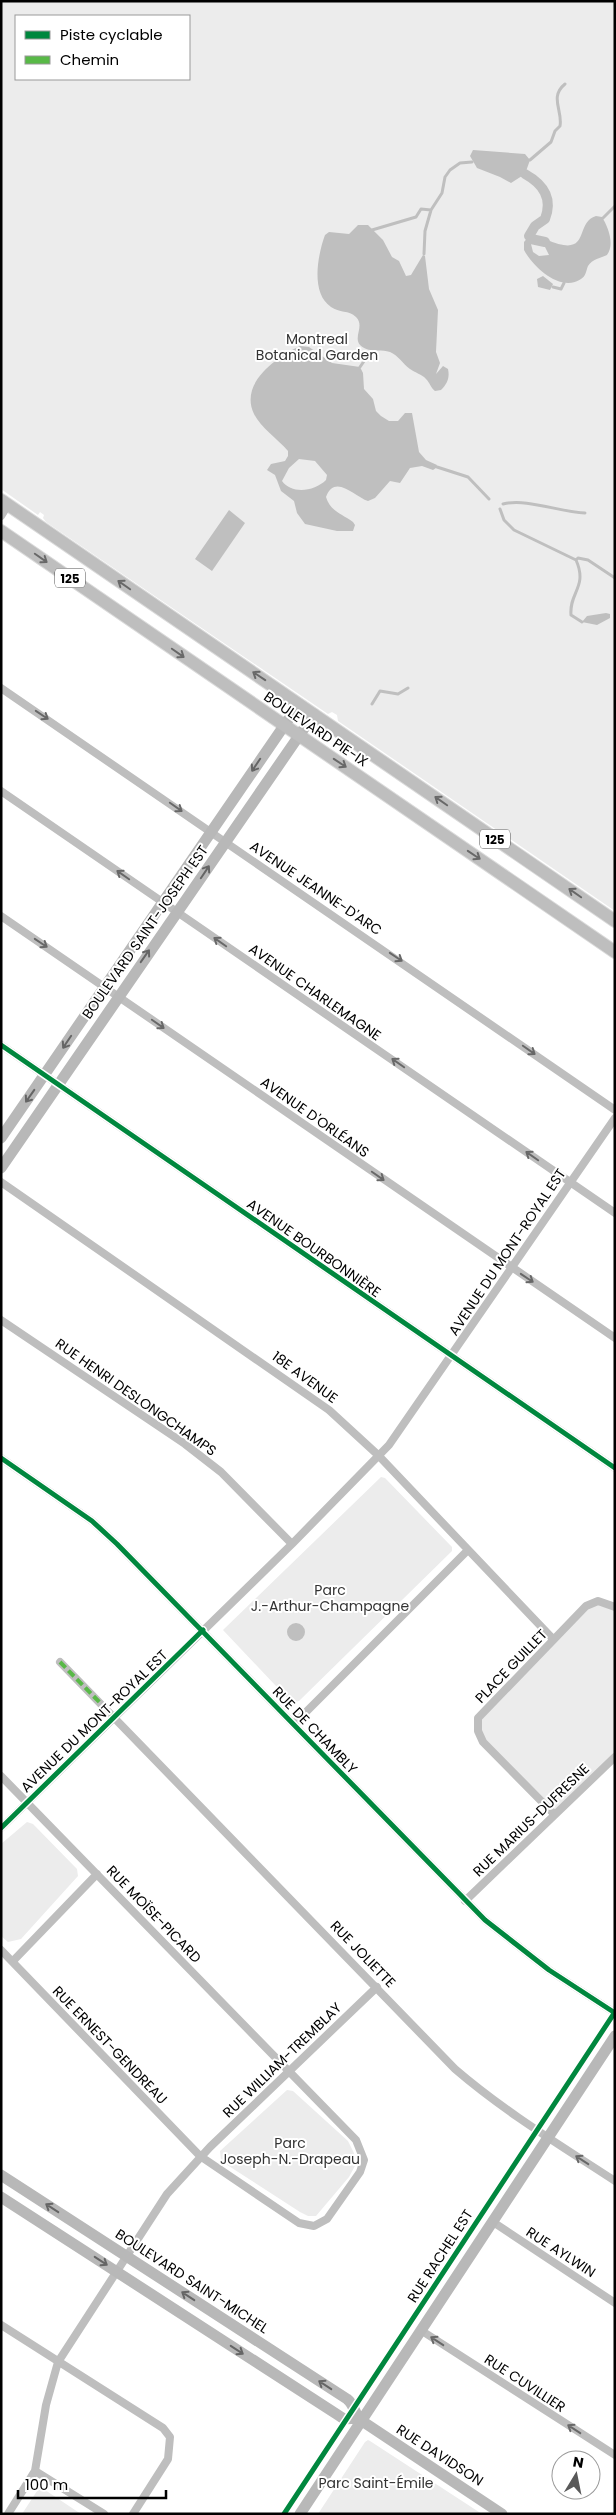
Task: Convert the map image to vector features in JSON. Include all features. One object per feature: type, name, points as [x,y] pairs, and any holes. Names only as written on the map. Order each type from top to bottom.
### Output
[{"type":"main road","name":"BOULEVARD PIE-IX","points":[[4,507],[314,714],[615,921]]},
{"type":"main road","name":"BOULEVARD PIE-IX","points":[[1,531],[615,952]]},
{"type":"main road","name":"BOULEVARD SAINT-JOSEPH EST","points":[[1,1138],[299,704]]},
{"type":"main road","name":"BOULEVARD SAINT-JOSEPH EST","points":[[1,1168],[176,911],[314,714]]},
{"type":"main road","name":"RUE RACHEL EST","points":[[300,2514],[360,2420],[422,2331],[615,2036]]},
{"type":"main road","name":"BOULEVARD SAINT-MICHEL","points":[[1,2175],[347,2399],[353,2404],[360,2420]]},
{"type":"main road","points":[[1,2197],[338,2415],[344,2418],[360,2420]]},
{"type":"main road","name":"RUE DAVIDSON","points":[[360,2420],[502,2514]]},
{"type":"street","name":"AVENUE JEANNE-D'ARC","points":[[1,688],[615,1110]]},
{"type":"street","name":"AVENUE CHARLEMAGNE","points":[[1,791],[615,1213]]},
{"type":"street","name":"AVENUE D'ORLÉANS","points":[[1,916],[615,1338]]},
{"type":"street","name":"AVENUE BOURBONNIÈRE","points":[[1,1045],[615,1468]]},
{"type":"street","name":"AVENUE DU MONT-ROYAL EST","points":[[1,1828],[292,1544],[394,1438],[615,1118]]},
{"type":"street","name":"18E AVENUE","points":[[1,1182],[263,1362],[329,1410],[378,1455],[553,1639]]},
{"type":"street","name":"RUE HENRI DESLONGCHAMPS","points":[[1,1320],[192,1449],[221,1472],[292,1544]]},
{"type":"street","name":"RUE DE CHAMBLY","points":[[1,1458],[92,1521],[203,1630],[465,1900],[505,1938],[615,2013]]},
{"type":"street","points":[[294,1724],[468,1550]]},
{"type":"street","name":"PLACE GUILLET","points":[[554,1814],[483,1742],[478,1731],[478,1718],[485,1708],[586,1606],[598,1601],[615,1607]]},
{"type":"street","name":"RUE JOLIETTE","points":[[60,1662],[377,1987],[455,2070],[483,2093],[549,2139],[615,2181]]},
{"type":"street","name":"RUE MARIUS-DUFRESNE","points":[[465,1900],[615,1757]]},
{"type":"street","name":"RUE MOÏSE-PICARD","points":[[1,1776],[356,2140],[361,2147],[364,2160],[360,2172],[327,2219],[314,2226],[299,2223],[200,2156]]},
{"type":"street","points":[[13,1961],[97,1874]]},
{"type":"street","name":"RUE ERNEST-GENDREAU","points":[[1,1950],[200,2156]]},
{"type":"street","name":"RUE WILLIAM-TREMBLAY","points":[[8,2514],[35,2471],[46,2405],[58,2362],[167,2194],[200,2156],[377,1987]]},
{"type":"street","name":"RUE AYLWIN","points":[[493,2222],[615,2303]]},
{"type":"street","points":[[2,2327],[162,2428],[170,2437],[168,2459],[133,2514]]},
{"type":"street","name":"RUE CUVILLIER","points":[[422,2331],[615,2455]]},
{"type":"street","points":[[35,2471],[104,2514]]},
{"type":"green space","name":"Montreal Botanical Garden","points":[[1,1],[615,1],[615,911],[338,721],[337,715],[332,712],[328,714],[46,522],[43,518],[44,515],[40,512],[38,515],[1,489]]},
{"type":"green space","name":"Parc J.-Arthur-Champagne","points":[[381,1477],[385,1478],[452,1547],[452,1551],[299,1701],[292,1703],[223,1630]]},
{"type":"green space","points":[[598,1601],[615,1607],[615,1757],[554,1814],[483,1742],[478,1718],[586,1606]]},
{"type":"green space","points":[[27,1822],[33,1824],[77,1869],[78,1876],[21,1939],[8,1942],[1,1936],[1,1844]]},
{"type":"green space","name":"Parc Joseph-N.-Drapeau","points":[[287,2090],[293,2091],[348,2141],[354,2153],[356,2164],[349,2177],[316,2216],[308,2216],[300,2212],[221,2161],[220,2151]]},
{"type":"green space","name":"Parc Saint-Émile","points":[[368,2440],[482,2514],[318,2514]]},
{"type":"green space","points":[[41,2489],[81,2514],[22,2514],[37,2491]]},
{"type":"shaded area","points":[[473,150],[525,154],[530,160],[525,174],[511,183],[477,168],[470,156]]},
{"type":"shaded area","points":[[596,216],[602,217],[608,231],[611,241],[609,251],[607,255],[594,260],[588,266],[585,275],[581,279],[565,283],[548,276],[534,264],[524,250],[524,242],[529,236],[533,252],[539,256],[549,255],[545,247],[545,239],[560,244],[570,245],[576,243],[589,220]]},
{"type":"shaded area","points":[[358,225],[368,225],[383,240],[392,257],[399,261],[406,276],[411,275],[423,255],[425,256],[429,289],[438,310],[436,352],[440,363],[436,374],[443,366],[449,372],[448,381],[441,390],[435,391],[424,377],[410,369],[393,353],[363,348],[358,342],[359,324],[356,317],[331,307],[324,301],[318,283],[318,262],[325,235],[329,232],[349,234]]},
{"type":"shaded area","points":[[543,276],[553,284],[550,290],[538,287],[537,279]]},
{"type":"shaded area","points":[[300,346],[309,347],[332,363],[360,367],[363,373],[364,389],[373,399],[376,411],[389,421],[398,421],[405,413],[412,413],[419,452],[426,460],[437,465],[433,470],[422,466],[410,468],[400,483],[390,481],[375,498],[368,501],[346,488],[335,487],[330,490],[326,497],[330,506],[353,522],[355,525],[353,531],[337,531],[305,524],[297,513],[294,501],[281,491],[275,475],[267,470],[271,464],[285,461],[288,451],[257,419],[251,403],[252,392],[263,372],[271,364]],"holes":[[[299,459],[315,461],[327,475],[326,480],[321,484],[310,489],[297,490],[282,481],[289,468]]]},
{"type":"shaded area","points":[[229,510],[245,523],[212,571],[195,559]]},
{"type":"shaded area","points":[[610,614],[610,618],[597,625],[582,622],[587,616]]},
{"type":"shaded area","points":[[296,1623],[302,1626],[305,1632],[302,1638],[296,1641],[290,1638],[287,1632],[290,1626]]},
{"type":"waterway","points":[[530,160],[551,142],[555,131],[560,126],[557,99],[560,89],[565,84]]},
{"type":"waterway","points":[[372,230],[416,217],[421,209],[431,210],[442,193],[445,177],[450,170],[460,163],[472,162]]},
{"type":"waterway","points":[[525,174],[537,182],[545,192],[548,205],[545,219],[535,226],[529,236]]},
{"type":"waterway","points":[[603,218],[615,206]]},
{"type":"waterway","points":[[424,254],[425,231],[431,210]]},
{"type":"waterway","points":[[531,239],[545,242]]},
{"type":"waterway","points":[[553,287],[561,289],[564,283]]},
{"type":"waterway","points":[[360,367],[371,351]]},
{"type":"waterway","points":[[437,467],[468,477],[489,499]]},
{"type":"waterway","points":[[503,504],[533,504],[585,513]]},
{"type":"waterway","points":[[500,509],[504,520],[514,530],[576,560]]},
{"type":"waterway","points":[[582,622],[571,615],[571,607],[580,577],[576,560],[578,558],[588,560],[615,578]]},
{"type":"waterway","points":[[372,704],[380,691],[398,694],[408,688]]},
{"type":"marked path","points":[[60,1662],[115,1718]]},
{"type":"cycle path","points":[[1,1045],[615,1468]]},
{"type":"cycle path","points":[[1,1458],[92,1521],[117,1544],[485,1920],[549,1970],[615,2013]]},
{"type":"cycle path","points":[[1,1828],[203,1630]]},
{"type":"cycle path","points":[[284,2514],[615,2012]]}]
